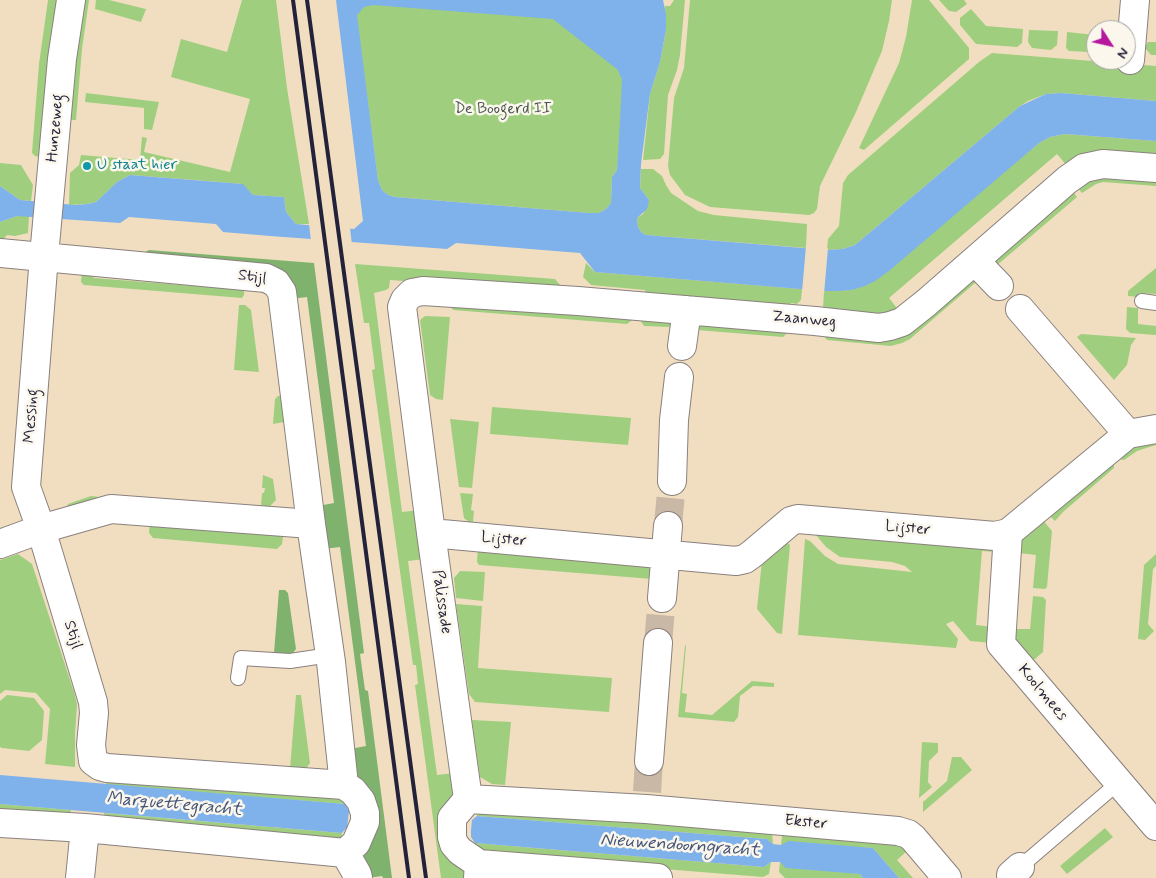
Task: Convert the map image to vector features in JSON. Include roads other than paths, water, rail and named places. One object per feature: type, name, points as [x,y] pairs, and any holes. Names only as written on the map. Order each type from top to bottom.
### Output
[{"type":"street","name":"Hunzeweg","points":[[44,256],[48,229],[62,59],[72,0]]},
{"type":"street","points":[[1133,20],[1135,0]]},
{"type":"street","name":"Zaanweg","points":[[402,307],[405,300],[412,293],[423,291],[687,310],[879,328],[890,326],[902,322],[926,303],[1067,180],[1084,168],[1103,164],[1156,168]]},
{"type":"street","name":"Stijl","points":[[0,253],[266,278],[276,283],[282,292],[311,524],[330,655],[344,785],[107,768],[93,761],[91,745],[93,702],[41,529]]},
{"type":"street","name":"Messing","points":[[41,529],[26,487],[44,256]]},
{"type":"street","points":[[975,261],[1000,286]]},
{"type":"street","name":"Palissade","points":[[402,307],[468,798]]},
{"type":"street","points":[[1020,309],[1128,434]]},
{"type":"street","points":[[682,346],[687,310]]},
{"type":"street","points":[[672,481],[674,420],[679,377]]},
{"type":"street","points":[[1008,533],[1128,434],[1156,429]]},
{"type":"street","points":[[0,544],[41,529],[111,509],[311,524]]},
{"type":"street","name":"Lijster","points":[[431,533],[736,561],[745,559],[791,521],[798,519],[996,536],[1008,533]]},
{"type":"street","points":[[662,598],[668,526]]},
{"type":"street","name":"Koolmees","points":[[1008,533],[1001,644],[1156,826]]},
{"type":"street","points":[[649,761],[658,643]]},
{"type":"street","points":[[0,823],[85,828],[345,852],[356,843],[365,822],[365,813],[361,801],[353,791],[344,785]]},
{"type":"street","points":[[468,798],[452,818],[452,837],[454,844],[479,871],[658,878]]},
{"type":"street","name":"Ekster","points":[[468,798],[646,800],[898,831],[908,834],[913,838],[947,878]]},
{"type":"street","points":[[80,878],[85,828]]},
{"type":"street","points":[[345,852],[358,878]]},
{"type":"lane","points":[[1142,302],[1156,303]]},
{"type":"lane","points":[[238,678],[241,658],[290,661],[330,655]]},
{"type":"lane","points":[[1016,871],[1118,783]]},
{"type":"water","points":[[336,0],[663,0],[666,14],[666,30],[660,62],[650,94],[641,164],[640,188],[649,200],[646,210],[637,218],[638,227],[646,235],[827,250],[843,249],[855,245],[1020,106],[1046,94],[1061,93],[1156,101],[1156,141],[1065,134],[1050,137],[1039,143],[889,271],[865,286],[839,291],[595,272],[580,253],[456,243],[447,249],[270,236],[223,232],[216,224],[129,217],[120,223],[17,216],[0,222],[0,186],[20,200],[75,205],[96,202],[117,182],[130,175],[243,184],[253,195],[284,197],[286,212],[296,224],[354,229],[363,221]],"holes":[[[373,5],[553,19],[618,70],[622,80],[617,170],[612,177],[611,203],[606,209],[599,213],[589,213],[395,197],[388,195],[382,190],[378,180],[357,15],[364,7]]]},
{"type":"water","name":"Marquettegracht","points":[[0,775],[345,804],[349,811],[347,827],[342,833],[0,804]]},
{"type":"water","name":"Nieuwendoorngracht","points":[[477,816],[767,839],[773,844],[781,845],[789,841],[873,848],[899,878],[863,878],[860,874],[786,868],[780,862],[771,862],[764,867],[475,843],[471,837],[471,830],[472,820]]},
{"type":"tunnel","points":[[668,526],[672,481]]},
{"type":"tunnel","points":[[658,643],[662,598]]},
{"type":"tunnel","points":[[647,792],[649,761]]},
{"type":"railway","points":[[293,0],[409,878]]},
{"type":"railway","points":[[307,0],[426,878]]},
{"type":"place","name":"U staat hier","points":[[87,166]]},
{"type":"park label","name":"De Boogerd II","points":[[503,110]]}]
